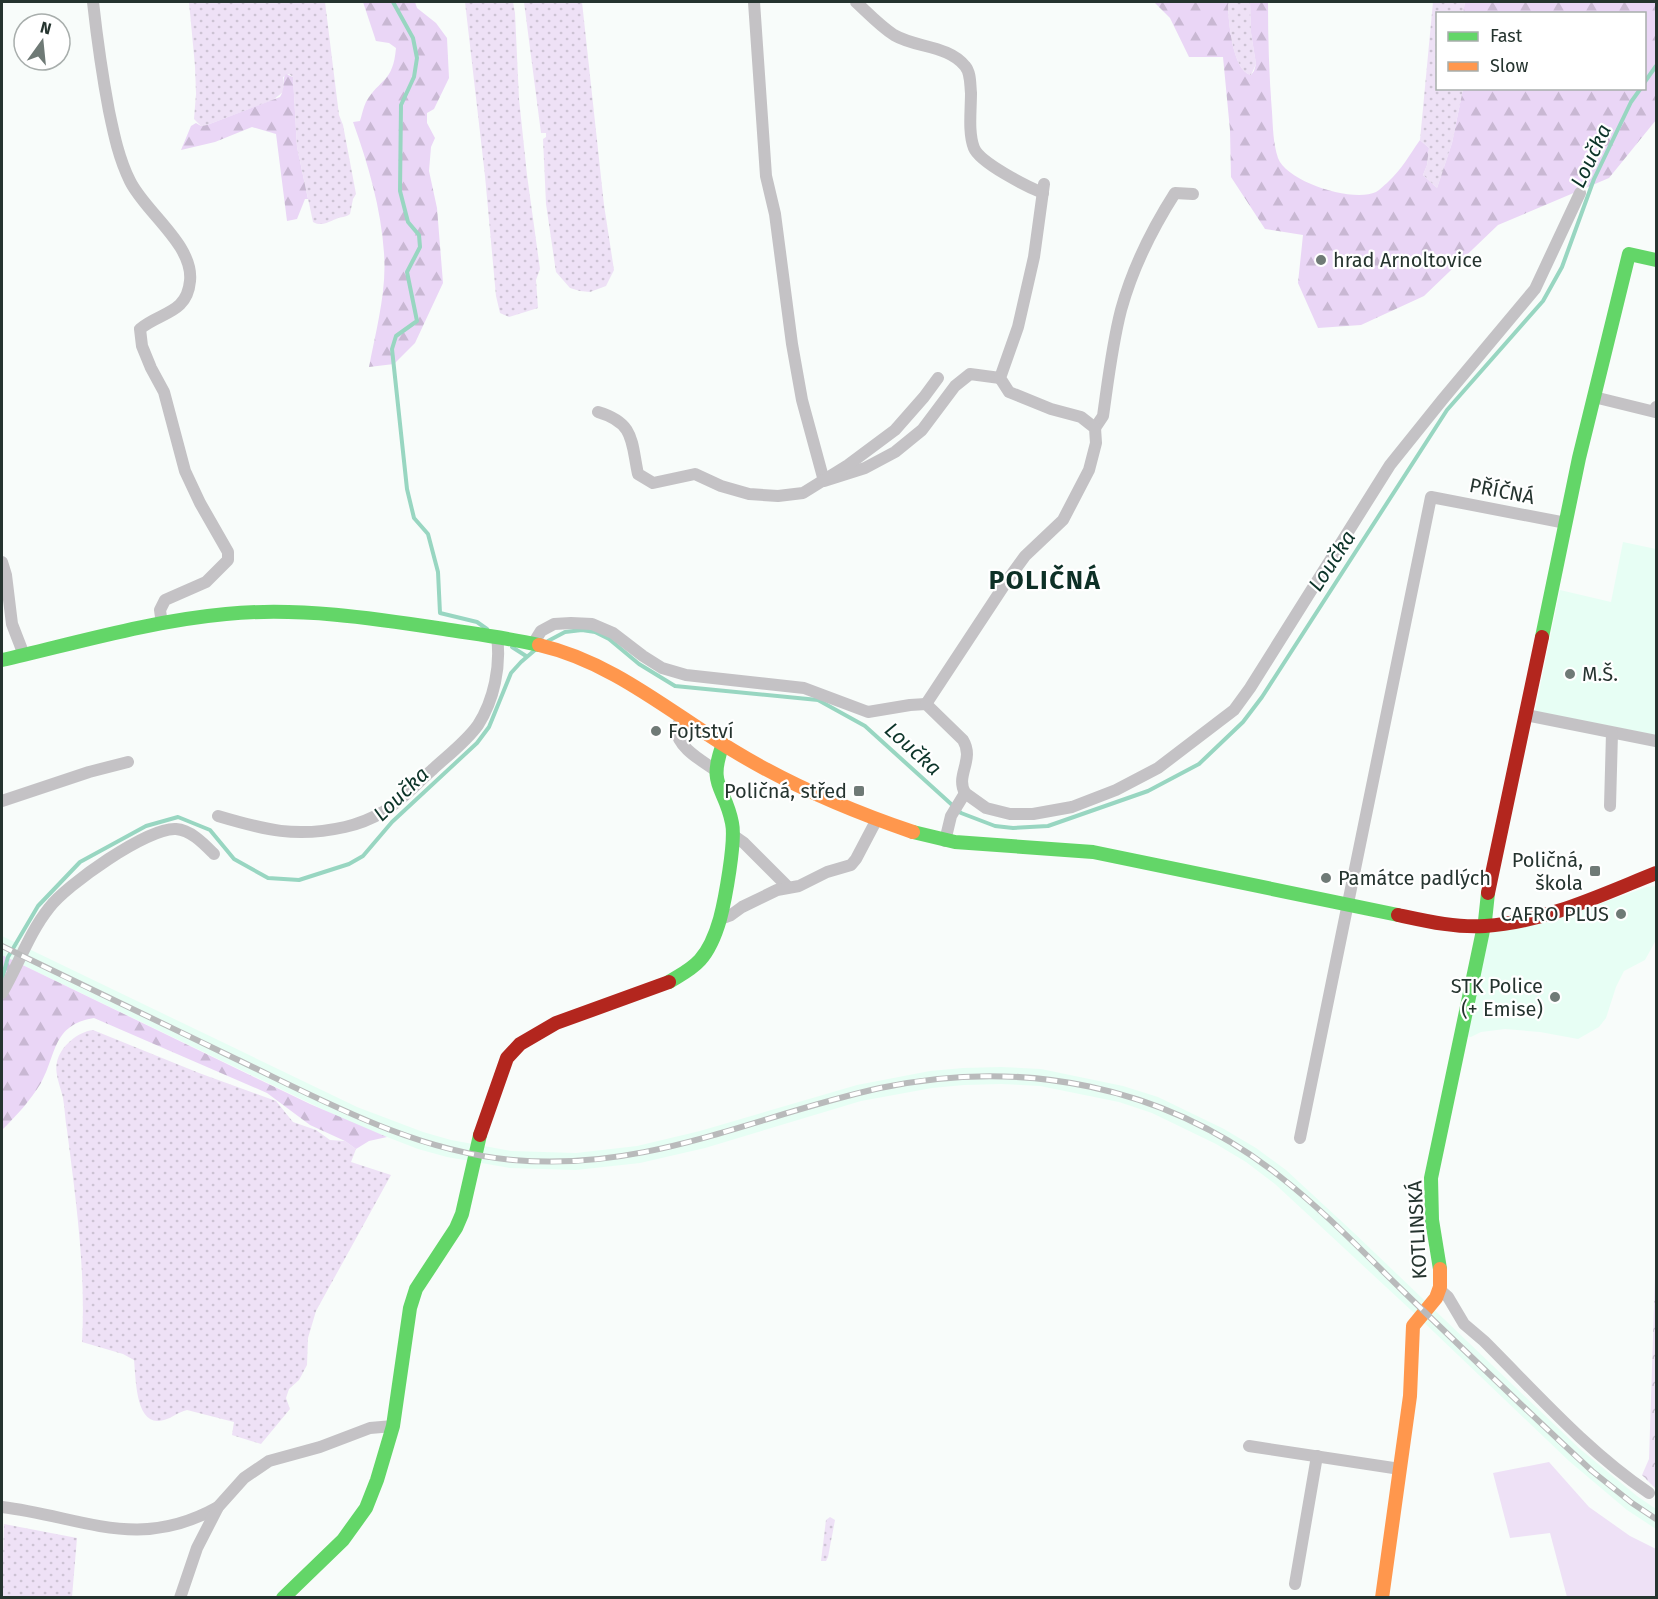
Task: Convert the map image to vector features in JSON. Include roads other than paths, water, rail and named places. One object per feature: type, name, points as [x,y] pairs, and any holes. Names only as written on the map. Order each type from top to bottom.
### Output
[{"type":"street","points":[[93,2],[104,83],[123,166],[142,202],[182,250],[190,270],[190,282],[185,300],[176,309],[147,323],[140,329],[142,346],[164,392],[185,471],[228,552],[228,560],[206,582],[165,600],[160,610],[162,624]]},
{"type":"street","points":[[754,2],[766,176],[775,214],[800,389],[824,481]]},
{"type":"street","points":[[856,2],[894,35],[947,53],[960,60],[968,69],[970,81],[972,140],[975,151],[983,159],[1021,183],[1044,189],[1034,257],[1018,327],[1000,378]]},
{"type":"street","points":[[926,705],[1025,556],[1063,520],[1089,470],[1096,443],[1095,428],[1103,416],[1120,312],[1127,289],[1158,219],[1175,193],[1193,194]]},
{"type":"street","points":[[962,798],[986,808],[1010,814],[1033,814],[1072,807],[1116,790],[1158,768],[1234,710],[1390,465],[1535,289],[1580,193]]},
{"type":"street","name":"KOTLINSKÁ","points":[[1382,1598],[1410,1396],[1413,1326],[1418,1317],[1435,1301],[1440,1290],[1431,1210],[1431,1178],[1566,523],[1629,254],[1656,260]]},
{"type":"street","points":[[824,481],[864,468],[895,452],[922,429],[956,386],[970,374],[1000,378],[1009,392],[1042,406],[1081,417],[1095,428]]},
{"type":"street","points":[[598,412],[623,422],[630,435],[638,474],[652,483],[695,474],[720,486],[749,494],[778,496],[803,493],[824,481],[895,430],[938,378]]},
{"type":"street","points":[[1594,397],[1655,412],[1656,407]]},
{"type":"street","name":"PŘÍČNÁ","points":[[1347,905],[1431,498],[1566,523]]},
{"type":"street","points":[[2,562],[6,575],[12,624],[24,655]]},
{"type":"street","points":[[2,660],[162,624],[229,614],[302,612],[364,617],[497,637],[563,651],[602,667],[723,744],[794,783],[877,819],[945,841],[1065,848],[1093,852],[1436,923],[1484,926],[1534,917],[1656,873]]},
{"type":"street","points":[[534,644],[541,631],[548,627],[561,623],[584,623],[607,629],[651,662],[667,670],[686,675],[804,688],[868,712],[910,705],[926,705],[967,746],[968,756],[962,783],[962,798],[951,816],[945,841]]},
{"type":"street","points":[[218,816],[274,831],[294,833],[343,827],[381,813],[442,761],[470,735],[478,724],[490,698],[497,674],[497,637]]},
{"type":"street","points":[[1526,715],[1656,741]]},
{"type":"street","points":[[682,717],[676,729],[681,741],[695,756],[715,770]]},
{"type":"street","points":[[1610,806],[1612,733]]},
{"type":"street","points":[[283,1598],[343,1540],[366,1508],[393,1426],[410,1308],[416,1288],[456,1228],[462,1214],[478,1140],[507,1058],[520,1044],[556,1023],[667,982],[686,972],[700,960],[711,943],[720,919],[734,836],[732,821],[715,777],[723,744]]},
{"type":"street","points":[[2,801],[89,772],[129,762]]},
{"type":"street","points":[[720,919],[760,897],[788,887],[800,886],[826,872],[851,866],[877,819]]},
{"type":"street","points":[[2,993],[48,909],[74,884],[122,852],[159,831],[177,829],[189,833],[214,854]]},
{"type":"street","points":[[734,836],[788,887]]},
{"type":"street","points":[[1300,1138],[1347,905]]},
{"type":"street","points":[[1440,1290],[1448,1297],[1464,1324],[1597,1454],[1625,1478],[1649,1493]]},
{"type":"street","points":[[180,1598],[197,1548],[218,1507],[244,1478],[269,1461],[320,1447],[370,1428],[393,1426]]},
{"type":"street","points":[[1249,1446],[1400,1469]]},
{"type":"street","points":[[1295,1584],[1317,1456]]},
{"type":"street","points":[[2,1507],[42,1512],[113,1530],[137,1530],[184,1524],[218,1507]]},
{"type":"waterway","points":[[393,2],[413,38],[417,58],[414,77],[401,105],[400,191],[408,222],[419,235],[420,247],[407,272],[417,321],[396,336],[392,349],[407,489],[414,518],[428,534],[438,572],[440,613],[477,622],[487,629]]},
{"type":"waterway","name":"Loučka","points":[[1646,80],[1656,66]]},
{"type":"waterway","name":"Loučka","points":[[548,641],[565,632],[582,630],[595,632],[609,639],[639,664],[675,686],[818,700],[865,726],[961,813],[995,826],[1013,828],[1048,826],[1148,791],[1199,764],[1243,722],[1262,697],[1447,410],[1543,301],[1562,267],[1594,179],[1631,102],[1640,90]]},
{"type":"waterway","points":[[512,647],[526,656]]},
{"type":"waterway","name":"Loučka","points":[[2,979],[8,957],[38,906],[80,862],[146,826],[178,817],[210,830],[234,859],[268,878],[299,880],[349,864],[363,856],[392,822],[477,743],[489,727],[511,673],[535,650]]},
{"type":"railway","points":[[2,946],[370,1122],[440,1146],[476,1155],[513,1160],[562,1162],[609,1158],[700,1139],[880,1088],[933,1079],[986,1076],[1038,1079],[1089,1086],[1139,1100],[1188,1119],[1234,1144],[1295,1188],[1592,1471],[1656,1519]]},
{"type":"place","name":"hrad Arnoltovice","points":[[1321,260]]},
{"type":"place","name":"M.Š.","points":[[1570,674]]},
{"type":"place","name":"Fojtství","points":[[656,731]]},
{"type":"place","name":"Poličná, střed","points":[[859,791]]},
{"type":"place","name":"Poličná, škola","points":[[1595,871]]},
{"type":"place","name":"Památce padlých","points":[[1326,878]]},
{"type":"place","name":"CAFRO PLUS","points":[[1621,914]]},
{"type":"place","name":"STK Police (+ Emise)","points":[[1555,997]]},
{"type":"district","name":"POLIČNÁ","points":[[1045,580]]}]
